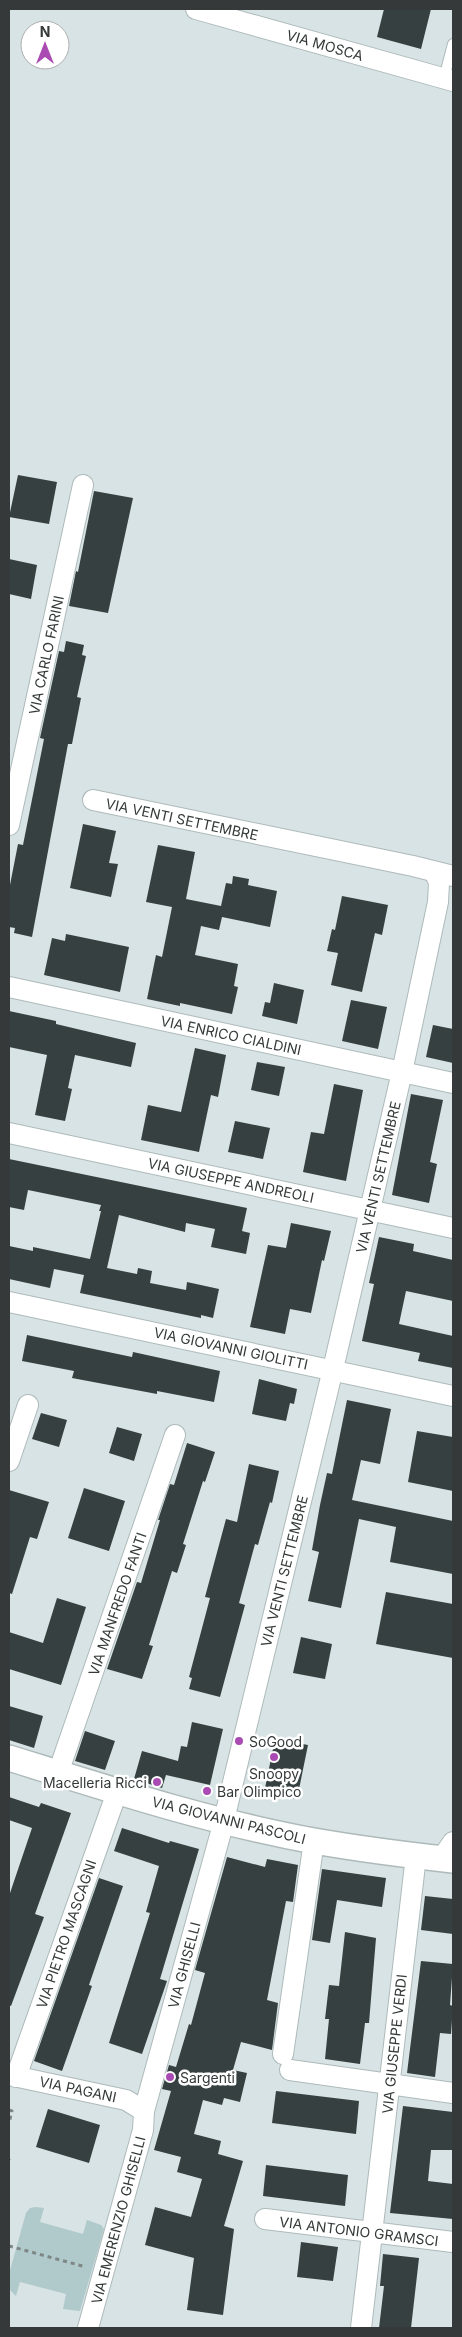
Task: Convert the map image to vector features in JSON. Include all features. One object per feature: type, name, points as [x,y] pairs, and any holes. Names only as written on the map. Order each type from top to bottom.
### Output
[{"type":"street","name":"VIA MOSCA","points":[[196,9],[449,79]]},
{"type":"street","name":"VIA CARLO FARINI","points":[[9,825],[83,485]]},
{"type":"street","name":"VIA VENTI SETTEMBRE","points":[[92,800],[413,866],[444,875],[439,883],[438,902],[402,1072],[333,1369],[223,1820]]},
{"type":"street","name":"VIA ENRICO CIALDINI","points":[[9,987],[453,1083]]},
{"type":"street","name":"VIA GIUSEPPE ANDREOLI","points":[[9,1133],[453,1228]]},
{"type":"street","name":"VIA GIOVANNI GIOLITTI","points":[[9,1302],[333,1369],[453,1396]]},
{"type":"street","points":[[9,1461],[28,1405]]},
{"type":"street","name":"VIA MANFREDO FANTI","points":[[58,1773],[175,1435]]},
{"type":"street","name":"VIA GIOVANNI PASCOLI","points":[[9,1758],[117,1792],[223,1820],[314,1841],[416,1856],[449,1854]]},
{"type":"street","name":"VIA PIETRO MASCAGNI","points":[[13,2076],[117,1792]]},
{"type":"street","name":"VIA GHISELLI","points":[[144,2110],[223,1820]]},
{"type":"street","points":[[314,1841],[286,2062],[390,2084],[453,2093]]},
{"type":"street","name":"VIA GIUSEPPE VERDI","points":[[362,2328],[416,1856]]},
{"type":"street","name":"VIA PAGANI","points":[[13,2076],[126,2100],[144,2110]]},
{"type":"street","name":"VIA EMERENZIO GHISELLI","points":[[88,2328],[143,2130],[144,2110]]},
{"type":"street","name":"VIA ANTONIO GRAMSCI","points":[[265,2219],[453,2242]]},
{"type":"lane","points":[[449,79],[453,44]]},
{"type":"path","points":[[9,2110],[12,2111],[9,2123]]},
{"type":"path","points":[[9,2246],[92,2269]]},
{"type":"shaded area","points":[[30,2208],[44,2208],[40,2222],[83,2234],[87,2220],[101,2225],[104,2229],[80,2311],[63,2309],[66,2294],[20,2282],[16,2296],[9,2289],[9,2274],[26,2213]]},
{"type":"building","points":[[384,9],[431,9],[421,49],[377,37]]},
{"type":"building","points":[[18,475],[57,482],[49,524],[9,517]]},
{"type":"building","points":[[94,491],[133,498],[108,613],[69,606],[76,571],[78,572]]},
{"type":"building","points":[[9,559],[37,565],[31,599],[9,594]]},
{"type":"building","points":[[66,641],[84,645],[82,655],[86,656],[77,697],[81,698],[72,744],[68,744],[32,937],[14,933],[15,928],[9,927],[9,890],[18,844],[23,845],[44,739],[40,738],[59,651],[64,652]]},
{"type":"building","points":[[83,824],[116,831],[109,863],[118,864],[111,897],[70,888]]},
{"type":"building","points":[[158,845],[195,852],[186,899],[221,906],[226,883],[232,884],[233,876],[249,879],[248,885],[277,891],[270,927],[222,917],[219,930],[201,926],[195,955],[238,964],[234,986],[238,987],[232,1014],[180,1003],[180,1006],[147,999],[156,955],[162,957],[172,907],[146,902]]},
{"type":"building","points":[[342,896],[388,905],[382,935],[375,933],[362,992],[331,985],[338,953],[327,951],[332,929],[335,930]]},
{"type":"building","points":[[66,934],[129,947],[120,992],[44,975],[52,938],[65,941]]},
{"type":"building","points":[[274,983],[304,990],[297,1024],[262,1016],[265,1002],[270,1003]]},
{"type":"building","points":[[351,1000],[387,1007],[378,1049],[342,1041]]},
{"type":"building","points":[[9,1011],[56,1021],[56,1024],[136,1043],[131,1067],[75,1055],[68,1088],[72,1089],[65,1121],[35,1115],[47,1055],[9,1047]]},
{"type":"building","points":[[433,1025],[453,1029],[453,1063],[426,1057]]},
{"type":"building","points":[[195,1048],[226,1055],[218,1097],[211,1095],[199,1152],[141,1140],[148,1105],[181,1112]]},
{"type":"building","points":[[257,1062],[285,1067],[279,1096],[251,1090]]},
{"type":"building","points":[[334,1084],[363,1090],[346,1181],[303,1172],[311,1132],[324,1134]]},
{"type":"building","points":[[411,1094],[443,1100],[430,1162],[437,1164],[429,1203],[392,1195]]},
{"type":"building","points":[[235,1121],[270,1128],[263,1159],[228,1152]]},
{"type":"building","points":[[9,1159],[247,1208],[242,1231],[250,1233],[246,1254],[211,1247],[215,1229],[186,1223],[185,1232],[119,1215],[107,1268],[137,1274],[138,1268],[152,1271],[150,1283],[186,1290],[187,1282],[219,1289],[213,1318],[201,1315],[201,1318],[80,1293],[84,1275],[54,1269],[50,1288],[9,1279],[9,1246],[33,1251],[33,1247],[90,1259],[101,1205],[28,1190],[24,1210],[9,1207]]},
{"type":"building","points":[[291,1223],[331,1231],[324,1261],[322,1260],[311,1313],[290,1309],[285,1334],[250,1327],[268,1245],[286,1248]]},
{"type":"building","points":[[379,1237],[414,1244],[413,1251],[453,1260],[453,1301],[406,1291],[399,1324],[453,1336],[453,1368],[418,1361],[420,1353],[362,1341],[374,1284],[369,1283]]},
{"type":"building","points":[[27,1335],[132,1357],[133,1352],[220,1371],[214,1402],[157,1391],[157,1394],[72,1378],[74,1371],[22,1361]]},
{"type":"building","points":[[259,1379],[297,1389],[294,1404],[290,1403],[286,1421],[252,1414]]},
{"type":"building","points":[[347,1400],[391,1409],[380,1464],[361,1460],[352,1500],[453,1521],[453,1574],[390,1562],[396,1527],[359,1519],[341,1608],[308,1601],[319,1552],[312,1550],[320,1505],[327,1473],[332,1474]]},
{"type":"building","points":[[41,1413],[67,1420],[59,1447],[32,1439]]},
{"type":"building","points":[[117,1427],[142,1434],[134,1461],[109,1453]]},
{"type":"building","points":[[417,1431],[453,1437],[453,1491],[408,1482]]},
{"type":"building","points":[[187,1443],[215,1452],[205,1482],[203,1481],[183,1544],[186,1545],[177,1573],[172,1571],[149,1645],[153,1646],[142,1679],[107,1669],[137,1582],[141,1583],[160,1520],[158,1520],[170,1484],[174,1485]]},
{"type":"building","points":[[249,1464],[279,1471],[272,1503],[270,1502],[258,1545],[255,1544],[239,1603],[245,1605],[220,1697],[189,1689],[192,1678],[189,1677],[210,1598],[205,1597],[226,1519],[237,1522]]},
{"type":"building","points":[[84,1488],[125,1501],[109,1551],[68,1538]]},
{"type":"building","points":[[9,1490],[49,1502],[37,1539],[30,1537],[12,1594],[9,1593]]},
{"type":"building","points":[[386,1592],[453,1604],[453,1658],[376,1644]]},
{"type":"building","points":[[57,1598],[86,1607],[61,1685],[9,1669],[9,1632],[43,1643]]},
{"type":"building","points":[[301,1637],[332,1644],[325,1679],[293,1673]]},
{"type":"building","points":[[9,1706],[43,1716],[34,1748],[9,1740]]},
{"type":"building","points":[[192,1722],[223,1729],[210,1785],[166,1775],[162,1788],[134,1779],[142,1751],[178,1761],[181,1746],[187,1747]]},
{"type":"building","points":[[85,1731],[115,1741],[105,1770],[75,1761]]},
{"type":"building","points":[[275,1739],[308,1745],[297,1799],[264,1793]]},
{"type":"building","points":[[9,1797],[39,1807],[41,1803],[71,1813],[35,1914],[44,1917],[11,2006],[9,2005],[9,1896],[32,1828],[9,1820]]},
{"type":"building","points":[[122,1828],[169,1843],[170,1841],[199,1849],[160,1979],[167,1981],[142,2054],[109,2043],[150,1913],[146,1912],[159,1866],[114,1851]]},
{"type":"building","points":[[227,1857],[265,1867],[267,1859],[298,1865],[293,1902],[286,1901],[267,2000],[278,2003],[272,2050],[241,2042],[233,2070],[247,2073],[240,2102],[224,2098],[222,2105],[203,2100],[194,2134],[221,2141],[218,2154],[243,2161],[224,2226],[234,2229],[223,2315],[187,2310],[194,2258],[145,2245],[155,2207],[191,2217],[202,2179],[177,2172],[181,2157],[154,2150],[171,2091],[162,2089],[169,2065],[176,2067],[189,2024],[191,2025],[205,1973],[195,1970]]},
{"type":"building","points":[[322,1869],[386,1878],[382,1907],[337,1900],[330,1943],[312,1940]]},
{"type":"building","points":[[99,1878],[123,1886],[89,1985],[92,1986],[62,2071],[34,2061]]},
{"type":"building","points":[[425,1896],[453,1899],[453,1934],[421,1930]]},
{"type":"building","points":[[345,1932],[376,1938],[369,2023],[365,2023],[360,2064],[325,2059],[329,2019],[325,2019],[329,1985],[339,1986]]},
{"type":"building","points":[[421,1961],[453,1964],[450,2005],[453,2006],[451,2034],[440,2033],[435,2077],[407,2073]]},
{"type":"building","points":[[276,2091],[359,2101],[356,2134],[272,2123]]},
{"type":"building","points":[[403,2106],[453,2112],[453,2150],[431,2150],[428,2181],[453,2184],[453,2219],[390,2213]]},
{"type":"building","points":[[48,2109],[100,2125],[89,2163],[36,2147]]},
{"type":"building","points":[[266,2165],[348,2175],[345,2206],[263,2196]]},
{"type":"building","points":[[301,2242],[338,2247],[333,2281],[297,2277]]},
{"type":"building","points":[[383,2254],[419,2258],[411,2328],[379,2328],[384,2286],[380,2286]]},
{"type":"place","name":"SoGood","points":[[239,1741]]},
{"type":"place","name":"Snoopy","points":[[274,1757]]},
{"type":"place","name":"Macelleria Ricci","points":[[157,1782]]},
{"type":"place","name":"Bar Olimpico","points":[[207,1791]]},
{"type":"place","name":"Sargenti","points":[[170,2077]]}]
